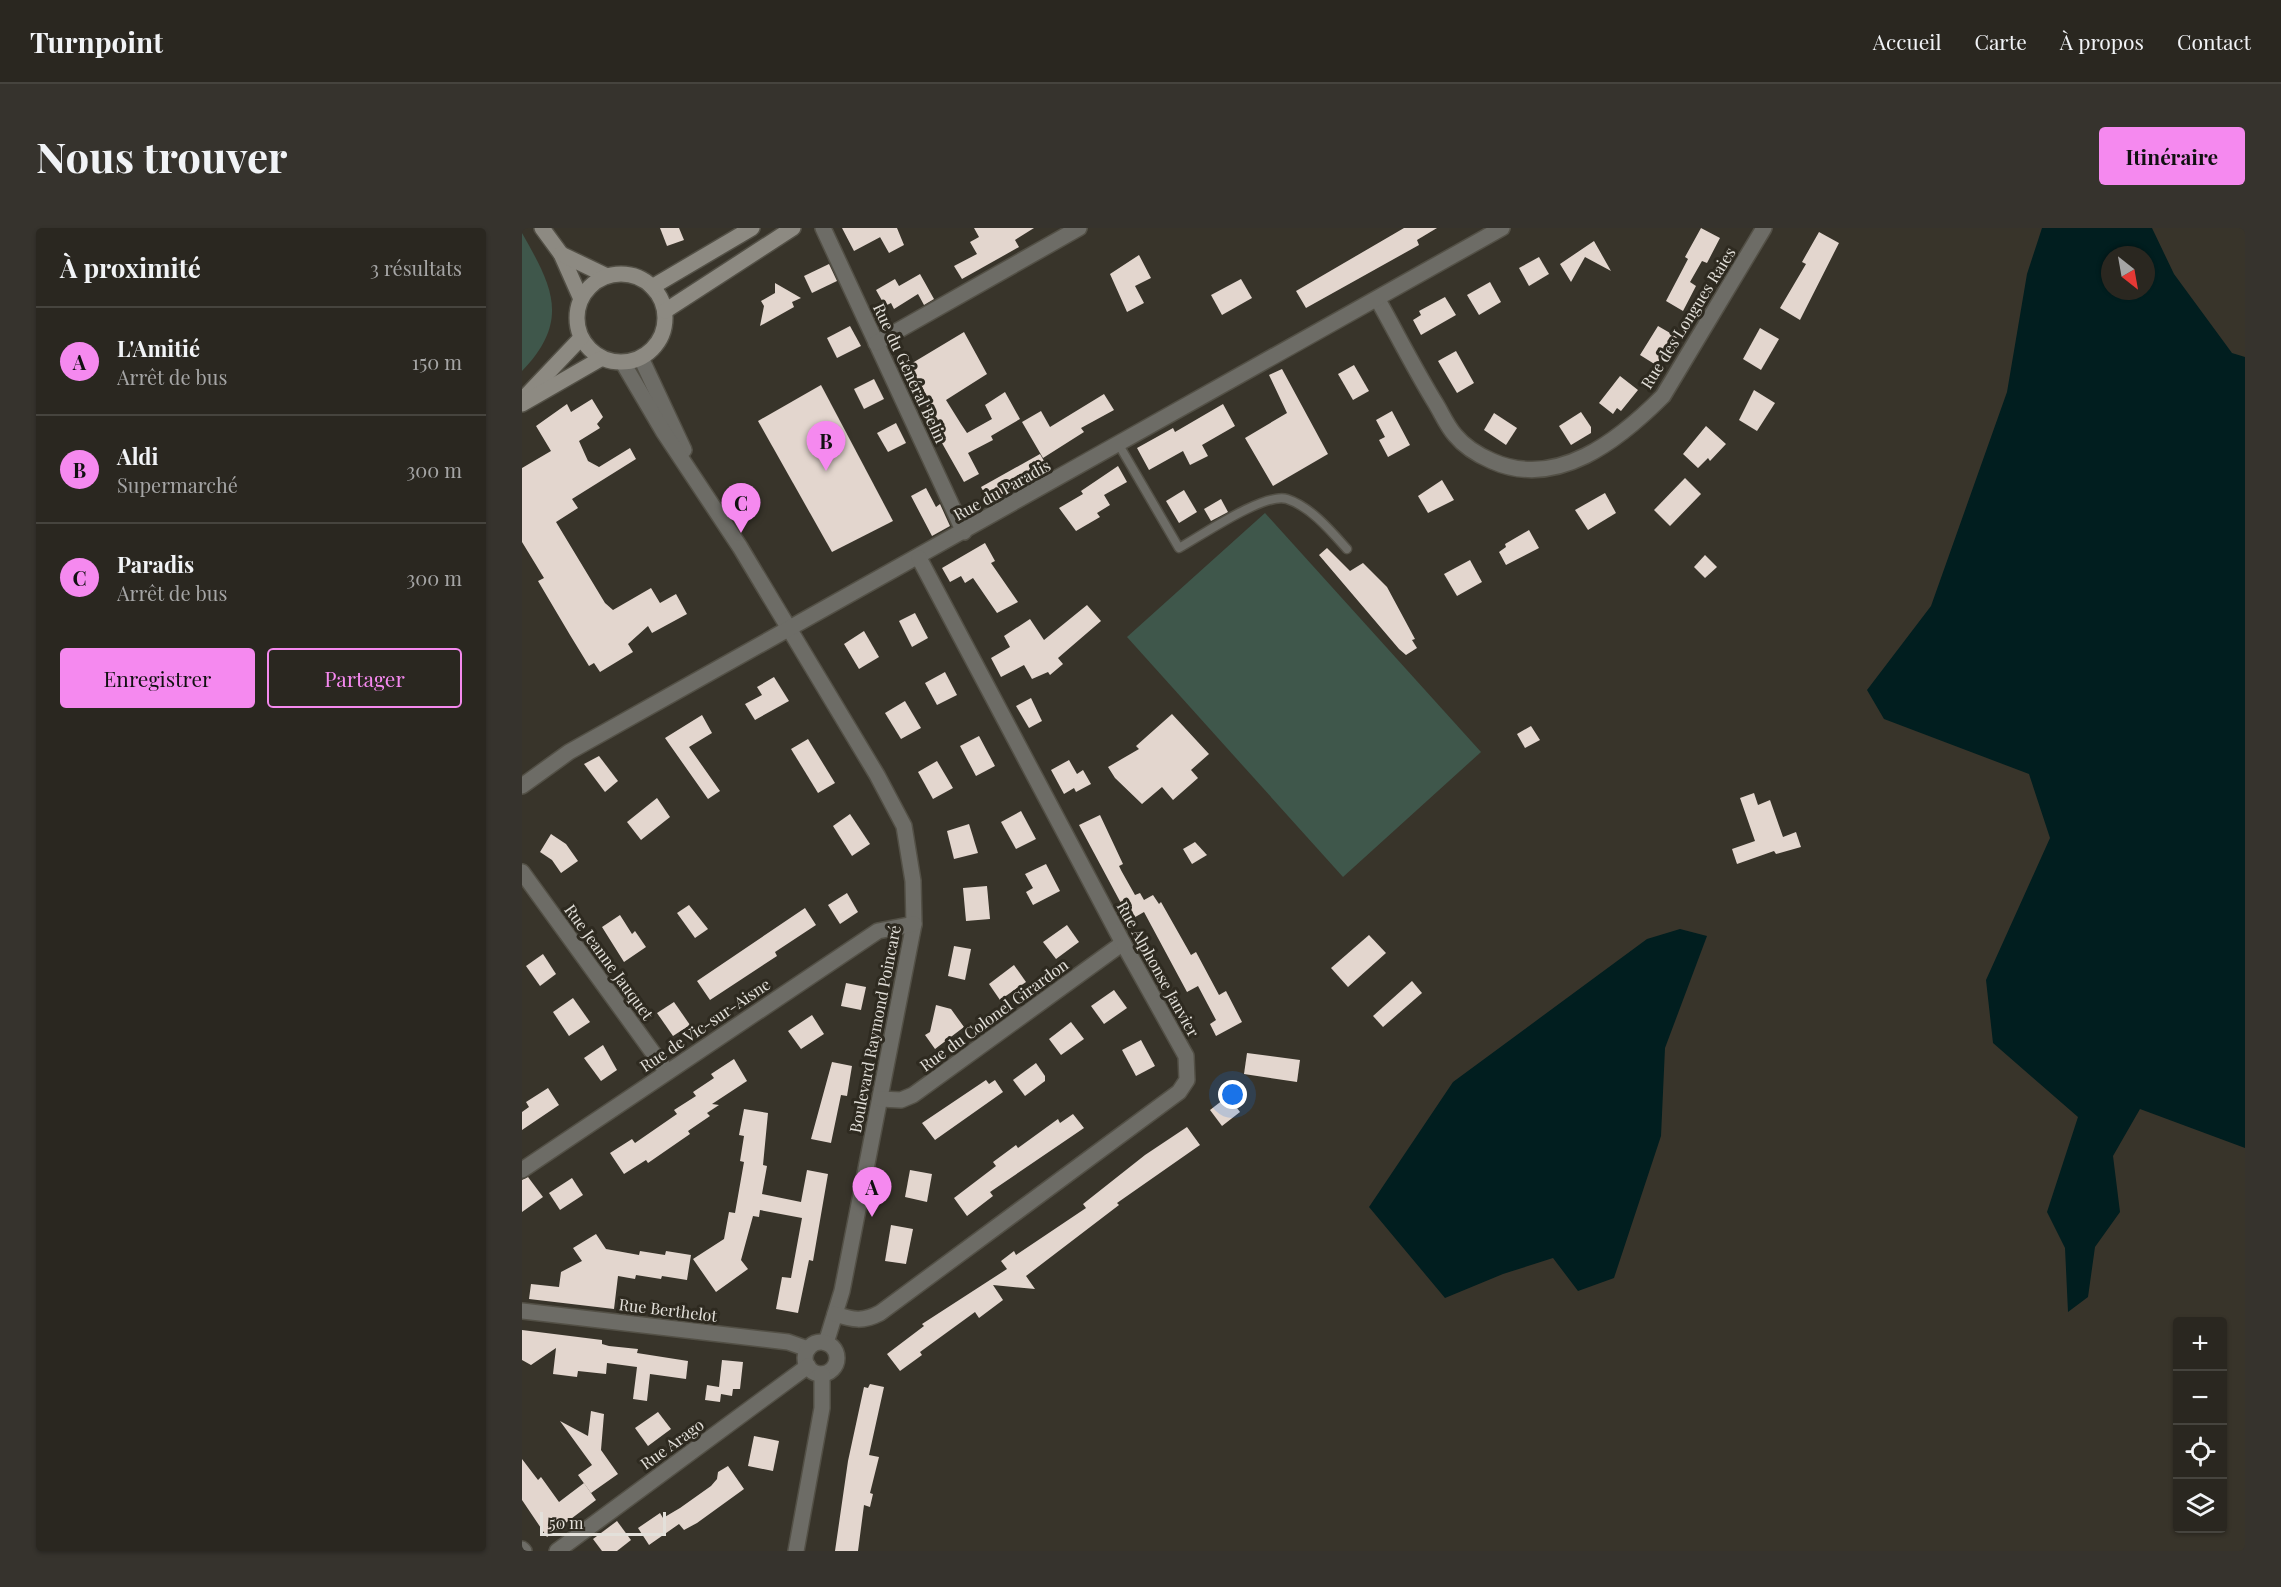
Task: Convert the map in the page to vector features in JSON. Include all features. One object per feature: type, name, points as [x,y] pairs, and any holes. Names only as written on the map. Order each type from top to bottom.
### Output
[{"type":"main road","points":[[542,228],[561,254],[581,299]]},
{"type":"main road","points":[[652,287],[752,228]]},
{"type":"main road","points":[[664,311],[793,228]]},
{"type":"main road","points":[[561,254],[607,276]]},
{"type":"main road","points":[[623,274],[639,278],[652,287],[664,311],[664,325],[660,338],[652,350],[641,358],[623,363],[602,358],[590,350],[581,338],[577,312],[581,299],[592,285],[607,276],[623,274]]},
{"type":"main road","points":[[522,402],[581,338]]},
{"type":"main road","points":[[522,402],[602,358]]},
{"type":"street","name":"Rue du Général Belin","points":[[823,228],[964,532]]},
{"type":"street","points":[[876,343],[1079,228]]},
{"type":"street","name":"Rue du Paradis","points":[[522,786],[569,752],[919,558],[1502,228]]},
{"type":"street","name":"Rue des Longues Raies","points":[[1378,300],[1455,435],[1478,455],[1505,467],[1537,470],[1567,466],[1604,446],[1641,418],[1663,396],[1764,228]]},
{"type":"street","name":"Boulevard Raymond Poincaré","points":[[641,358],[700,485]]},
{"type":"street","name":"Boulevard Raymond Poincaré","points":[[623,363],[878,776],[904,826],[913,882],[914,924],[835,1314],[826,1343]]},
{"type":"street","name":"Rue Alphonse Janvier","points":[[835,1314],[856,1320],[868,1320],[880,1313],[1179,1092],[1187,1080],[1186,1056],[1123,944],[919,558]]},
{"type":"street","name":"Rue Jeanne Jauquet","points":[[522,872],[667,1072]]},
{"type":"street","name":"Rue de Vic-sur-Aisne","points":[[522,1170],[878,931],[914,924]]},
{"type":"street","name":"Rue du Colonel Girardon","points":[[880,1099],[901,1100],[913,1095],[1123,944]]},
{"type":"street","name":"Rue Berthelot","points":[[522,1311],[788,1342],[808,1349]]},
{"type":"street","points":[[820,1342],[826,1343],[836,1353],[837,1360],[829,1372],[822,1374],[808,1366],[806,1360],[808,1349],[820,1342]]},
{"type":"street","name":"Rue Arago","points":[[557,1551],[808,1366]]},
{"type":"street","points":[[796,1551],[822,1408],[822,1374]]},
{"type":"lane","points":[[1119,445],[1179,548],[1267,500],[1286,499],[1323,522],[1347,549]]},
{"type":"green space","points":[[522,233],[542,270],[552,303],[547,335],[537,353],[522,371]]},
{"type":"green space","points":[[1265,513],[1481,752],[1343,877],[1127,637]]},
{"type":"water","points":[[2042,228],[2152,228],[2174,274],[2232,353],[2245,357],[2245,1148],[2140,1109],[2113,1156],[2120,1212],[2095,1247],[2088,1297],[2068,1312],[2065,1248],[2047,1212],[2078,1117],[1993,1043],[1986,980],[2050,838],[2029,774],[1884,719],[1867,690],[1931,606],[2007,392],[2027,274]]},
{"type":"water","points":[[1680,929],[1707,936],[1665,1048],[1661,1136],[1614,1278],[1578,1291],[1553,1258],[1503,1274],[1445,1298],[1369,1207],[1453,1082],[1647,939]]},
{"type":"building","points":[[660,228],[679,228],[684,240],[667,246]]},
{"type":"building","points":[[842,228],[897,228],[904,245],[889,253],[880,237],[854,251]]},
{"type":"building","points":[[974,228],[1034,228],[1015,240],[1019,247],[962,279],[954,266],[977,254],[970,242],[979,237]]},
{"type":"building","points":[[1404,228],[1437,228],[1417,240],[1419,245],[1306,308],[1296,291]]},
{"type":"building","points":[[1701,228],[1720,238],[1707,263],[1702,261],[1690,282],[1696,286],[1683,311],[1666,301],[1688,259],[1685,257]]},
{"type":"building","points":[[1819,232],[1839,243],[1800,320],[1780,308],[1806,264],[1802,262]]},
{"type":"building","points":[[1594,241],[1611,271],[1585,257],[1571,282],[1560,264]]},
{"type":"building","points":[[1139,255],[1151,278],[1135,286],[1144,303],[1127,312],[1110,274]]},
{"type":"building","points":[[1539,257],[1549,274],[1529,286],[1519,268]]},
{"type":"building","points":[[829,264],[837,281],[812,293],[804,276]]},
{"type":"building","points":[[920,274],[934,299],[924,305],[918,294],[894,309],[891,303],[885,306],[876,290],[895,279],[899,286]]},
{"type":"building","points":[[1241,279],[1252,298],[1222,315],[1211,295]]},
{"type":"building","points":[[1490,282],[1501,302],[1479,315],[1467,295]]},
{"type":"building","points":[[775,283],[801,298],[792,302],[794,307],[760,326],[764,306],[761,301],[775,293]]},
{"type":"building","points":[[1445,297],[1456,315],[1421,335],[1413,320],[1421,315],[1419,311]]},
{"type":"building","points":[[850,326],[861,346],[837,358],[827,338]]},
{"type":"building","points":[[1658,326],[1677,337],[1663,360],[1660,359],[1656,365],[1640,355]]},
{"type":"building","points":[[1760,328],[1779,339],[1761,370],[1743,359]]},
{"type":"building","points":[[964,332],[987,374],[946,400],[961,424],[967,433],[992,419],[985,405],[1005,392],[1020,419],[991,436],[993,440],[968,453],[979,474],[964,482],[938,436],[942,434],[926,405],[931,403],[909,365]]},
{"type":"building","points":[[1456,351],[1474,383],[1457,393],[1438,361]]},
{"type":"building","points":[[1354,365],[1369,391],[1353,400],[1338,374]]},
{"type":"building","points":[[1282,369],[1328,454],[1273,486],[1245,438],[1287,413],[1269,375]]},
{"type":"building","points":[[1620,376],[1638,390],[1621,411],[1617,408],[1613,414],[1599,403]]},
{"type":"building","points":[[874,379],[884,399],[864,409],[854,389]]},
{"type":"building","points":[[821,385],[893,521],[832,552],[758,421]]},
{"type":"building","points":[[1754,390],[1775,403],[1757,431],[1739,420]]},
{"type":"building","points":[[1104,394],[1114,410],[1081,428],[1084,432],[1043,458],[1022,422],[1041,411],[1050,427]]},
{"type":"building","points":[[592,399],[603,417],[597,424],[600,428],[579,441],[588,461],[599,467],[630,448],[636,459],[572,499],[578,508],[556,522],[605,603],[613,610],[651,588],[660,603],[676,594],[687,614],[652,633],[648,626],[628,644],[633,652],[600,672],[594,663],[589,666],[570,635],[538,581],[544,578],[522,542],[522,468],[551,451],[536,426],[567,404],[571,412]]},
{"type":"building","points":[[1223,404],[1235,426],[1202,445],[1208,456],[1190,465],[1183,451],[1149,470],[1137,448],[1173,428],[1175,432]]},
{"type":"building","points":[[1392,411],[1410,445],[1388,457],[1379,440],[1385,437],[1376,420]]},
{"type":"building","points":[[1581,412],[1591,427],[1591,433],[1571,445],[1559,426]]},
{"type":"building","points":[[1494,413],[1517,428],[1506,445],[1484,430]]},
{"type":"building","points":[[896,423],[906,443],[888,452],[877,433]]},
{"type":"building","points":[[1706,426],[1726,444],[1710,461],[1708,458],[1698,468],[1683,454]]},
{"type":"building","points":[[1040,454],[1049,470],[990,504],[981,487]]},
{"type":"building","points":[[1118,466],[1127,482],[1104,495],[1110,505],[1097,513],[1100,517],[1076,531],[1059,508],[1083,494],[1081,491]]},
{"type":"building","points":[[1685,478],[1701,494],[1670,526],[1654,510]]},
{"type":"building","points":[[1442,480],[1454,500],[1428,513],[1418,496]]},
{"type":"building","points":[[926,488],[936,507],[940,504],[950,526],[932,536],[911,496]]},
{"type":"building","points":[[1184,490],[1197,512],[1179,523],[1166,501]]},
{"type":"building","points":[[1605,493],[1616,513],[1588,530],[1575,510]]},
{"type":"building","points":[[1221,499],[1228,512],[1211,521],[1204,509]]},
{"type":"building","points":[[1529,530],[1539,548],[1506,565],[1499,552],[1506,547],[1505,544]]},
{"type":"building","points":[[985,543],[995,561],[991,563],[1018,602],[997,613],[973,578],[965,583],[961,576],[950,582],[942,568]]},
{"type":"building","points":[[1327,548],[1350,571],[1363,563],[1387,587],[1415,639],[1412,640],[1417,648],[1406,655],[1399,649],[1319,555]]},
{"type":"building","points":[[1705,555],[1717,567],[1705,578],[1694,567]]},
{"type":"building","points":[[1470,560],[1482,582],[1457,596],[1444,574]]},
{"type":"building","points":[[1087,605],[1101,621],[1058,658],[1063,664],[1050,675],[1048,672],[1032,679],[1024,665],[1001,677],[991,658],[1010,647],[1004,636],[1030,619],[1044,640]]},
{"type":"building","points":[[915,613],[928,638],[912,647],[899,621]]},
{"type":"building","points":[[864,631],[879,657],[859,669],[844,644]]},
{"type":"building","points":[[945,672],[957,695],[937,705],[925,683]]},
{"type":"building","points":[[774,677],[789,701],[755,720],[745,704],[762,695],[757,687]]},
{"type":"building","points":[[1031,698],[1042,721],[1029,728],[1016,706]]},
{"type":"building","points":[[905,701],[921,728],[901,739],[885,713]]},
{"type":"building","points":[[1172,714],[1209,754],[1191,770],[1198,778],[1173,800],[1162,787],[1142,804],[1115,778],[1108,767],[1139,749],[1136,746]]},
{"type":"building","points":[[702,715],[712,733],[689,747],[720,791],[708,799],[665,738]]},
{"type":"building","points":[[1531,726],[1540,740],[1525,748],[1517,734]]},
{"type":"building","points":[[979,736],[995,766],[976,776],[960,746]]},
{"type":"building","points":[[808,739],[835,783],[818,793],[791,749]]},
{"type":"building","points":[[599,756],[618,781],[605,792],[584,764]]},
{"type":"building","points":[[1069,760],[1077,774],[1083,770],[1091,784],[1076,792],[1074,788],[1064,794],[1051,770]]},
{"type":"building","points":[[937,761],[953,788],[933,799],[918,772]]},
{"type":"building","points":[[1754,793],[1758,805],[1770,800],[1783,837],[1796,832],[1801,847],[1776,854],[1774,851],[1737,864],[1732,849],[1755,841],[1740,798]]},
{"type":"building","points":[[657,798],[670,817],[641,840],[627,822]]},
{"type":"building","points":[[1021,811],[1036,839],[1016,849],[1001,822]]},
{"type":"building","points":[[850,814],[870,844],[852,856],[833,826]]},
{"type":"building","points":[[1100,815],[1123,864],[1119,866],[1135,895],[1140,893],[1144,900],[1153,895],[1159,904],[1161,902],[1191,955],[1196,952],[1219,995],[1226,991],[1242,1022],[1216,1036],[1210,1024],[1216,1020],[1198,986],[1187,992],[1144,912],[1130,920],[1079,825]]},
{"type":"building","points":[[969,824],[978,853],[954,859],[947,831]]},
{"type":"building","points":[[551,834],[566,844],[578,861],[561,873],[552,860],[540,852]]},
{"type":"building","points":[[1195,842],[1207,855],[1192,864],[1183,849]]},
{"type":"building","points":[[1046,864],[1060,891],[1033,905],[1026,892],[1033,888],[1025,874]]},
{"type":"building","points":[[987,886],[990,919],[966,921],[963,888]]},
{"type":"building","points":[[847,893],[858,912],[840,924],[828,905]]},
{"type":"building","points":[[689,905],[708,929],[695,938],[677,913]]},
{"type":"building","points":[[805,908],[816,925],[775,952],[777,956],[710,1000],[697,981]]},
{"type":"building","points":[[620,915],[632,934],[635,931],[646,947],[624,962],[602,927]]},
{"type":"building","points":[[1067,925],[1079,942],[1056,959],[1043,942]]},
{"type":"building","points":[[1369,935],[1386,953],[1348,987],[1331,968]]},
{"type":"building","points":[[954,946],[971,949],[965,980],[948,976]]},
{"type":"building","points":[[543,954],[556,974],[540,986],[526,966]]},
{"type":"building","points":[[1014,965],[1026,982],[1000,1000],[989,984]]},
{"type":"building","points":[[1412,981],[1422,993],[1383,1027],[1373,1016]]},
{"type":"building","points":[[846,983],[866,987],[861,1010],[841,1006]]},
{"type":"building","points":[[1114,990],[1127,1008],[1104,1024],[1091,1006]]},
{"type":"building","points":[[573,998],[590,1022],[569,1036],[553,1012]]},
{"type":"building","points":[[674,1002],[690,1025],[673,1036],[657,1013]]},
{"type":"building","points":[[936,1005],[951,1009],[964,1027],[935,1049],[925,1035],[930,1032]]},
{"type":"building","points":[[812,1015],[824,1034],[801,1049],[788,1031]]},
{"type":"building","points":[[1071,1022],[1084,1039],[1061,1055],[1049,1039]]},
{"type":"building","points":[[1141,1040],[1155,1066],[1136,1076],[1122,1050]]},
{"type":"building","points":[[603,1045],[617,1070],[601,1081],[584,1058]]},
{"type":"building","points":[[1247,1053],[1300,1060],[1297,1082],[1244,1074]]},
{"type":"building","points":[[734,1059],[747,1081],[712,1104],[719,1105],[707,1113],[710,1116],[688,1131],[690,1134],[648,1163],[646,1160],[624,1174],[610,1153],[632,1139],[635,1143],[677,1114],[674,1110],[696,1096],[693,1092],[714,1078],[711,1074]]},
{"type":"building","points":[[832,1062],[852,1066],[847,1096],[841,1095],[831,1143],[811,1139]]},
{"type":"building","points":[[1036,1063],[1045,1076],[1045,1081],[1025,1096],[1013,1080]]},
{"type":"building","points":[[986,1080],[989,1084],[995,1080],[1003,1092],[935,1140],[922,1123]]},
{"type":"building","points":[[548,1088],[559,1105],[522,1130],[522,1112],[529,1107],[526,1102]]},
{"type":"building","points":[[1228,1096],[1240,1112],[1222,1126],[1210,1110]]},
{"type":"building","points":[[744,1109],[768,1113],[763,1165],[767,1166],[762,1194],[801,1202],[807,1170],[828,1174],[813,1261],[809,1260],[798,1313],[776,1309],[782,1277],[791,1278],[802,1218],[760,1210],[759,1217],[753,1216],[741,1260],[748,1269],[716,1292],[693,1259],[724,1239],[729,1212],[735,1213],[744,1162],[740,1161],[744,1136],[739,1135]]},
{"type":"building","points":[[1073,1114],[1084,1128],[990,1192],[993,1196],[967,1216],[954,1198],[996,1166],[993,1162],[1016,1145],[1018,1148],[1058,1119],[1060,1123]]},
{"type":"building","points":[[1187,1127],[1200,1145],[1117,1203],[1119,1205],[1026,1276],[1035,1289],[993,1285],[1003,1300],[979,1318],[975,1312],[920,1352],[922,1355],[900,1371],[887,1354],[924,1326],[922,1324],[1007,1269],[1001,1261],[1014,1251],[1016,1255],[1086,1208],[1083,1204],[1145,1155]]},
{"type":"building","points":[[910,1170],[932,1174],[927,1202],[905,1197]]},
{"type":"building","points":[[528,1177],[543,1197],[522,1212],[522,1180]]},
{"type":"building","points":[[572,1178],[583,1195],[560,1210],[549,1193]]},
{"type":"building","points":[[891,1225],[913,1229],[906,1264],[885,1261]]},
{"type":"building","points":[[596,1234],[606,1249],[639,1255],[640,1251],[665,1255],[666,1251],[691,1255],[687,1280],[662,1276],[661,1279],[636,1275],[635,1279],[618,1276],[614,1309],[529,1299],[531,1284],[559,1287],[561,1272],[582,1261],[573,1248]]},
{"type":"building","points":[[522,1330],[602,1340],[602,1344],[609,1346],[638,1349],[637,1353],[688,1361],[686,1379],[650,1374],[647,1401],[633,1399],[637,1367],[607,1363],[606,1374],[578,1371],[577,1377],[553,1374],[556,1348],[531,1365],[522,1360]]},
{"type":"building","points":[[722,1360],[743,1362],[740,1389],[733,1389],[732,1396],[721,1394],[720,1402],[705,1400],[707,1385],[719,1387]]},
{"type":"building","points":[[870,1384],[884,1387],[869,1455],[879,1457],[870,1493],[873,1494],[870,1507],[864,1505],[858,1551],[835,1551],[848,1461],[864,1387],[868,1388]]},
{"type":"building","points":[[591,1411],[604,1414],[601,1450],[618,1474],[591,1493],[578,1475],[592,1465],[560,1421],[588,1436]]},
{"type":"building","points":[[658,1412],[671,1429],[648,1446],[635,1428]]},
{"type":"building","points":[[754,1436],[779,1441],[773,1471],[748,1466]]},
{"type":"building","points":[[522,1459],[538,1480],[541,1477],[559,1502],[584,1483],[596,1500],[547,1537],[522,1500]]},
{"type":"building","points":[[728,1466],[744,1489],[697,1523],[684,1530],[679,1524],[649,1545],[638,1528],[660,1513],[663,1518],[680,1508],[711,1486],[717,1479],[718,1472]]},
{"type":"building","points":[[617,1521],[631,1540],[617,1551],[602,1551],[593,1539]]},
{"type":"place","name":"Aldi","points":[[826,471]]},
{"type":"place","name":"Paradis","points":[[741,533]]},
{"type":"place","name":"L'Amitié","points":[[872,1217]]}]
